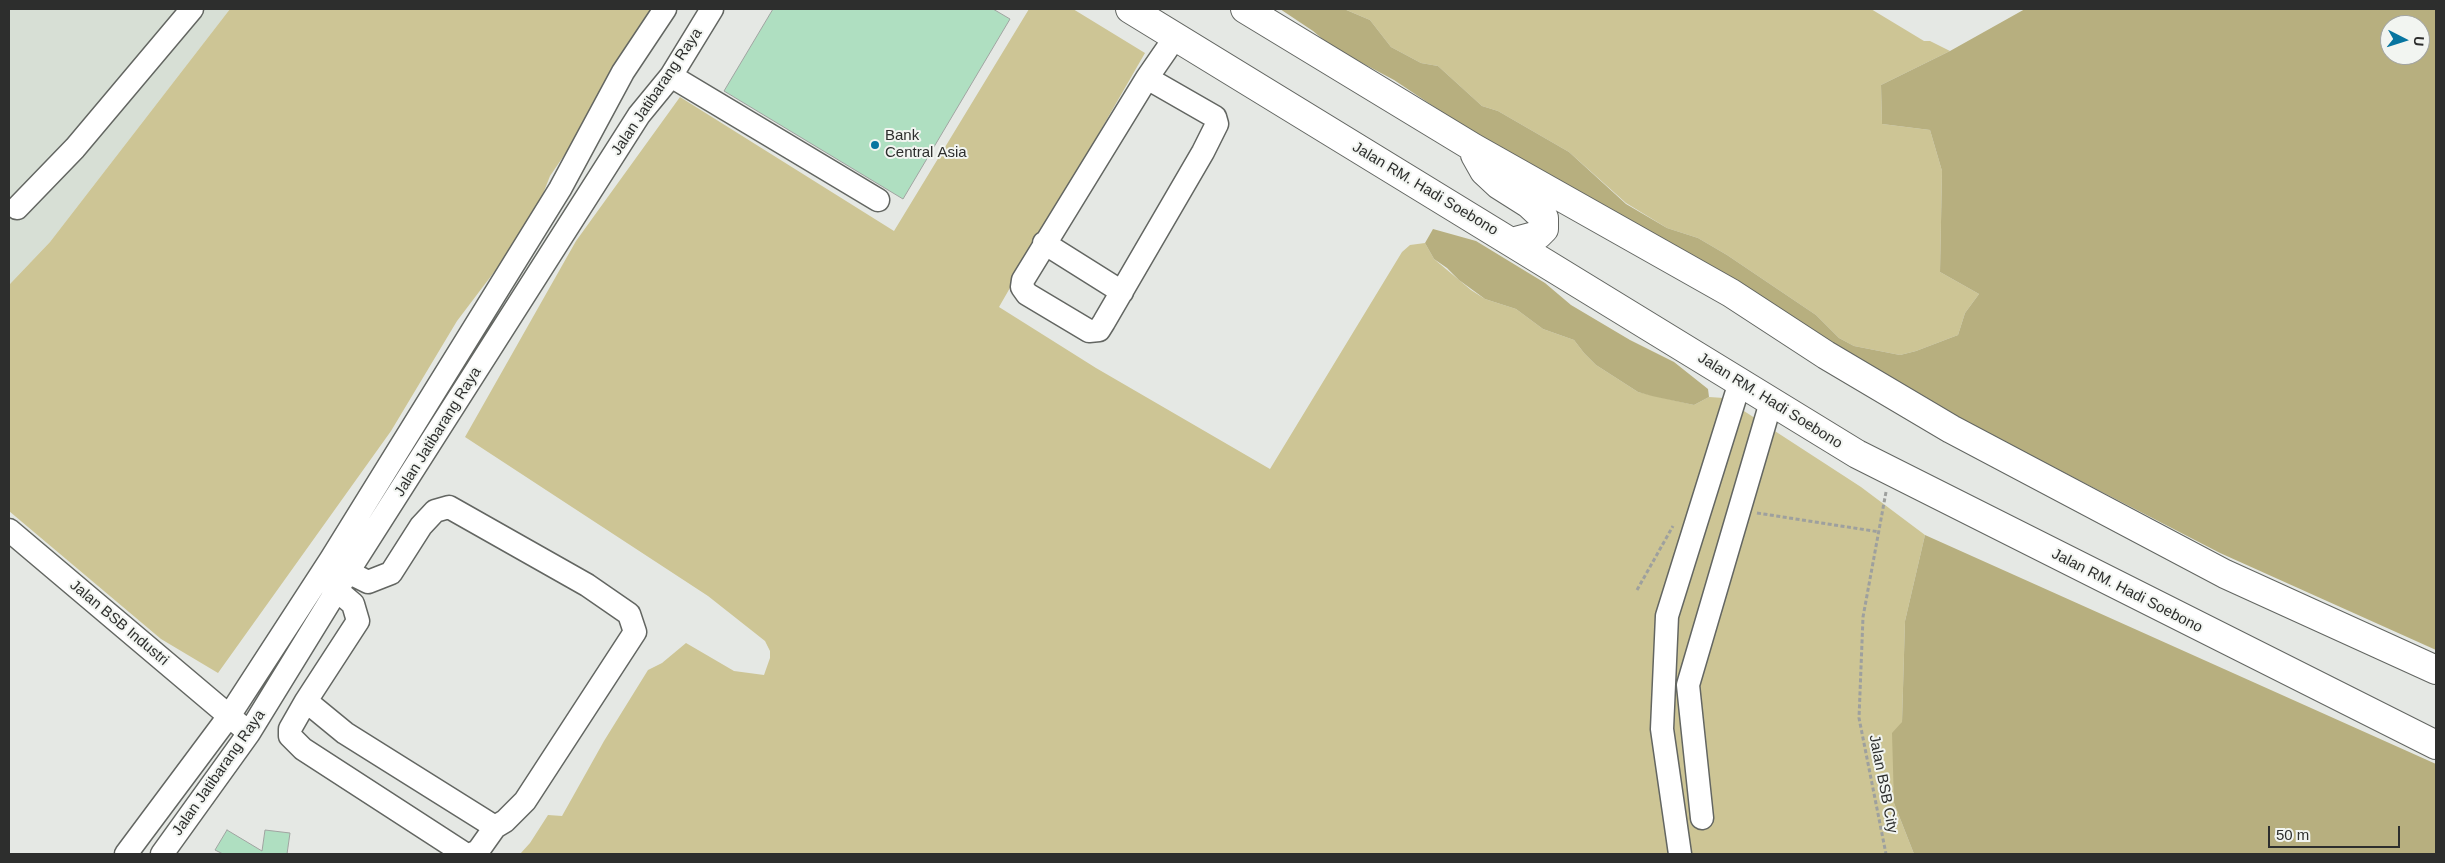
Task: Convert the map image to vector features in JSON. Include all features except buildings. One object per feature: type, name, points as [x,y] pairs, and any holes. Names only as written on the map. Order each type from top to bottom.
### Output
[{"type":"main road","name":"Jalan RM. Hadi Soebono","points":[[1130,9],[1771,402],[1892,473],[2436,745]]},
{"type":"main road","points":[[1245,9],[1474,148],[1731,293],[1826,355],[1950,429],[2225,574],[2436,670]]},
{"type":"main road","points":[[1474,148],[1476,159],[1484,170],[1499,185],[1540,212],[1544,218],[1544,229],[1538,235],[1512,242]]},
{"type":"street","points":[[12,210],[75,148],[192,9]]},
{"type":"street","name":"Jalan Jatibarang Raya","points":[[162,854],[249,733],[334,574],[560,189],[623,72],[665,9]]},
{"type":"street","name":"Jalan Jatibarang Raya","points":[[126,854],[334,574],[639,115],[671,76],[712,9]]},
{"type":"street","points":[[1148,78],[1215,117],[1217,124],[1203,152],[1099,330],[1094,332],[1088,331],[1027,294],[1022,287],[1022,280],[1148,78],[1176,36]]},
{"type":"street","points":[[671,76],[878,200]]},
{"type":"street","points":[[608,102],[639,115]]},
{"type":"street","points":[[1044,243],[1122,292]]},
{"type":"street","points":[[1680,854],[1662,729],[1667,616],[1740,382]]},
{"type":"street","points":[[1662,729],[1688,685],[1771,402]]},
{"type":"street","points":[[334,574],[368,582],[391,573],[421,526],[435,511],[449,507],[587,585],[629,614],[635,632],[525,801],[505,821],[495,827],[478,851],[470,854]]},
{"type":"street","name":"Jalan BSB Industri","points":[[9,530],[249,733]]},
{"type":"street","points":[[334,574],[353,604],[358,621],[306,701],[290,729],[290,736],[303,749],[465,854]]},
{"type":"street","points":[[1688,685],[1702,818]]},
{"type":"street","points":[[306,701],[345,733],[495,827]]},
{"type":"path","name":"Jalan BSB City","points":[[1886,854],[1860,718],[1863,617],[1880,532],[1883,500],[1892,473]]},
{"type":"shaded area","points":[[9,9],[230,9],[50,242],[9,285]]},
{"type":"shaded area","points":[[230,9],[657,9],[591,116],[550,176],[532,222],[457,321],[391,431],[218,673],[161,639],[9,511],[9,285],[50,242]]},
{"type":"shaded area","points":[[1029,9],[1073,9],[1145,53],[999,307],[1096,368],[1270,469],[1402,252],[1410,245],[1425,243],[1434,259],[1471,290],[1485,299],[1516,309],[1543,329],[1574,340],[1596,365],[1638,392],[1694,405],[1709,397],[1724,398],[1861,487],[1925,535],[1905,621],[1902,722],[1894,803],[1914,854],[520,854],[530,843],[548,815],[562,816],[604,741],[648,670],[662,663],[686,643],[734,671],[764,675],[770,658],[770,651],[765,641],[708,596],[465,437],[576,241],[680,97],[894,231]]},
{"type":"shaded area","points":[[1280,9],[1344,9],[1370,20],[1391,47],[1421,63],[1438,66],[1482,106],[1498,111],[1569,152],[1626,204],[1667,228],[1698,238],[1727,255],[1816,315],[1839,338],[1854,346],[1900,355],[1958,335],[1965,313],[1979,294],[1940,272],[1942,171],[1930,130],[1882,124],[1881,85],[1950,51],[2025,9],[2436,9],[2436,650],[2220,553],[1949,413],[1463,126],[1394,80],[1332,47],[1313,31]]},
{"type":"shaded area","points":[[1344,9],[1871,9],[1924,41],[1930,41],[1950,51],[1881,85],[1882,124],[1930,130],[1942,171],[1940,272],[1979,294],[1965,313],[1958,335],[1900,355],[1854,346],[1839,338],[1816,315],[1727,255],[1698,238],[1667,228],[1626,203],[1569,152],[1498,111],[1482,106],[1438,66],[1421,63],[1391,47],[1370,20]]},
{"type":"shaded area","points":[[1433,229],[1476,241],[1545,283],[1571,305],[1630,340],[1674,362],[1708,389],[1709,397],[1694,405],[1638,392],[1596,365],[1574,340],[1543,329],[1516,309],[1485,299],[1434,259],[1425,243]]},
{"type":"shaded area","points":[[1925,535],[2436,764],[2436,854],[1914,854],[1894,803],[1892,733],[1902,722],[1905,621]]},
{"type":"place","name":"Bank Central Asia","points":[[875,145]]}]
